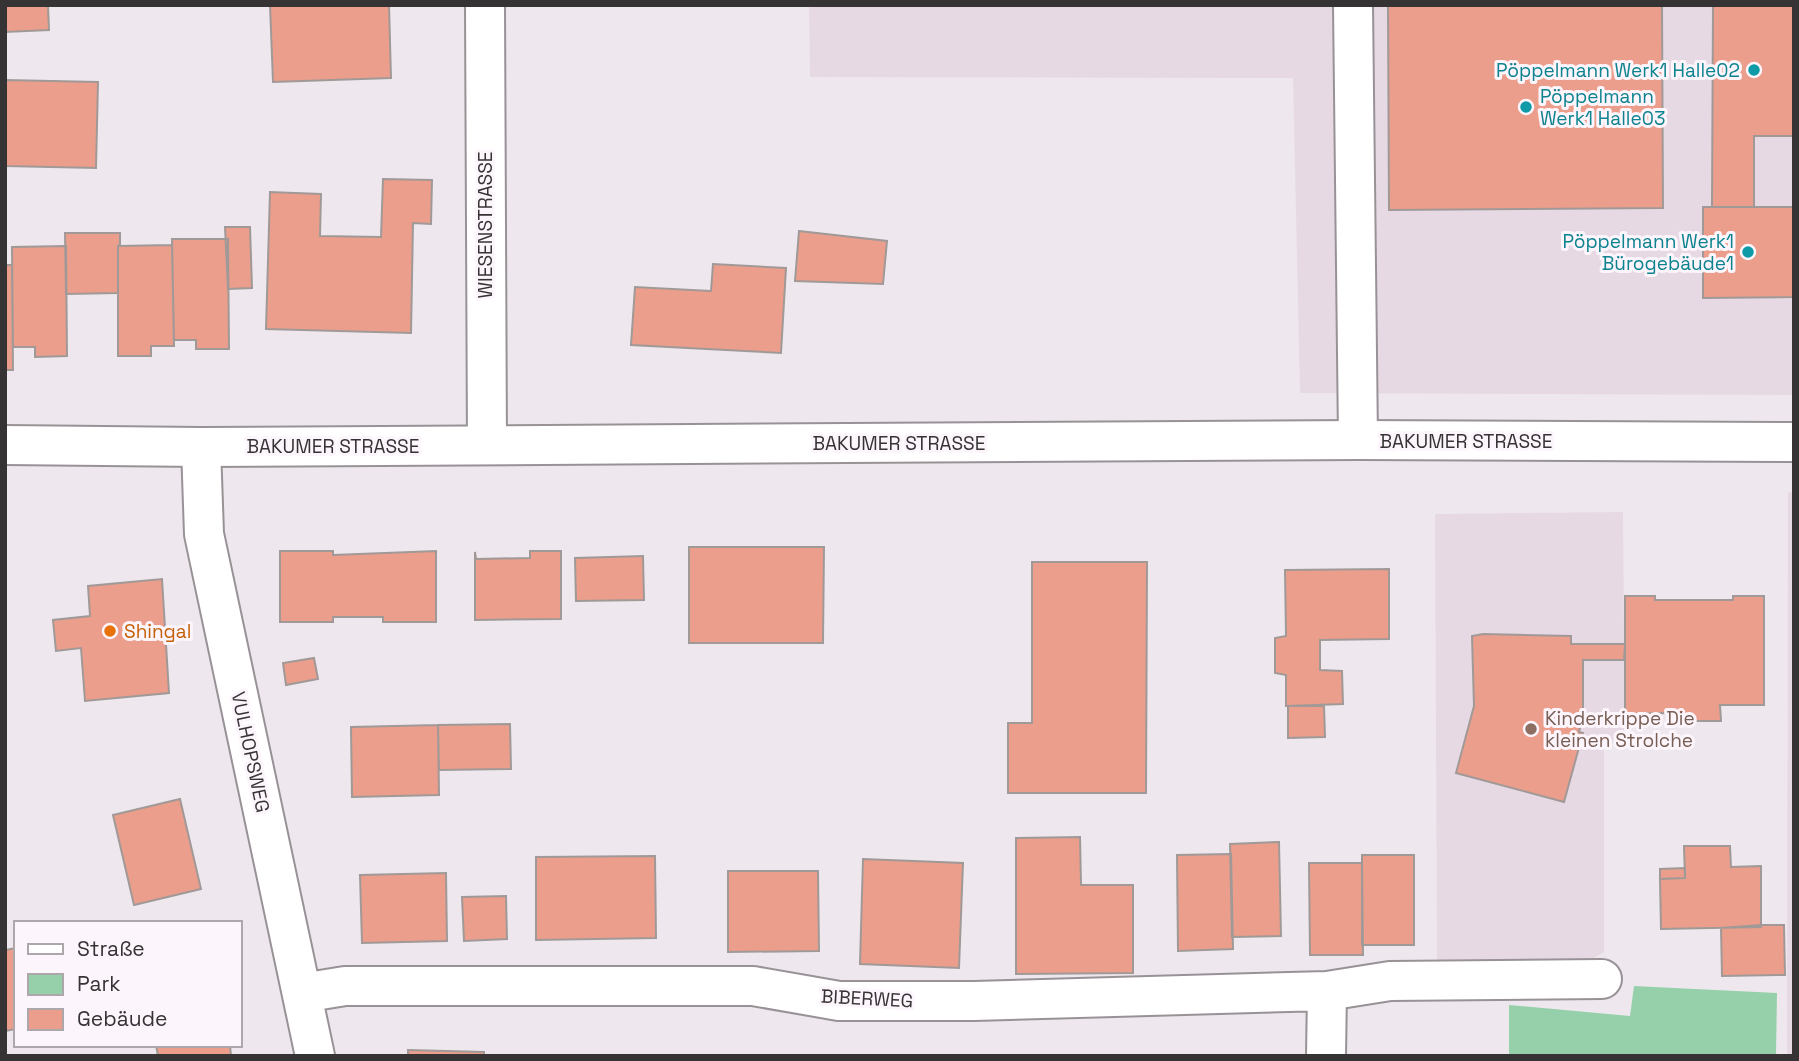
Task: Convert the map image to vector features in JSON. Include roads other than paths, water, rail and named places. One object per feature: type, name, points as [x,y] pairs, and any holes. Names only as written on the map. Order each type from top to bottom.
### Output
[{"type":"street","name":"WIESENSTRASSE","points":[[485,5],[487,445]]},
{"type":"street","points":[[1353,5],[1358,440]]},
{"type":"street","name":"BAKUMER STRASSE","points":[[5,445],[201,447],[1358,440],[1794,442]]},
{"type":"street","name":"VULHOPSWEG","points":[[201,447],[204,534],[315,1056]]},
{"type":"street","name":"BIBERWEG","points":[[302,993],[345,986],[753,986],[839,1000],[974,1001],[1326,991],[1390,981],[1602,979]]},
{"type":"street","points":[[1326,991],[1326,1056]]},
{"type":"place","name":"Pöppelmann Werk1 Halle02","points":[[1754,70]]},
{"type":"place","name":"Pöppelmann Werk1 Halle03","points":[[1526,107]]},
{"type":"place","name":"Pöppelmann Werk1 Bürogebäude1","points":[[1748,252]]},
{"type":"place","name":"Shingal","points":[[110,631]]},
{"type":"place","name":"Kinderkrippe Die kleinen Strolche","points":[[1531,729]]}]
